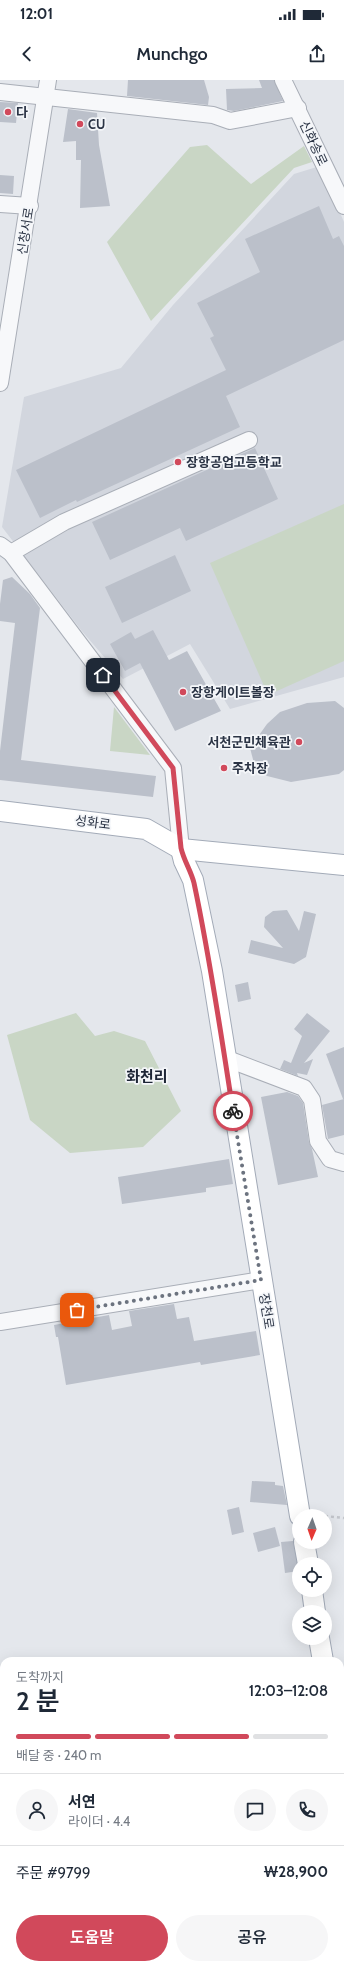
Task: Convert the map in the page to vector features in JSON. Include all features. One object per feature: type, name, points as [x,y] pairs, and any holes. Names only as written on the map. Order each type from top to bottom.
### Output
[{"type":"main road","name":"성화로","points":[[0,811],[146,829],[181,848],[344,865]]},
{"type":"main road","name":"장천로","points":[[181,848],[184,861],[195,887],[212,971],[299,1509]]},
{"type":"main road","points":[[320,1645],[322,1657]]},
{"type":"street","name":"신창서로","points":[[0,383],[30,206],[48,80]]},
{"type":"street","name":"신화송로","points":[[283,80],[298,108],[344,206]]},
{"type":"street","points":[[0,92],[213,115],[230,122],[298,108]]},
{"type":"street","points":[[0,204],[30,206]]},
{"type":"street","points":[[181,848],[173,768],[5,549],[249,440]]},
{"type":"street","points":[[225,1058],[304,1088],[312,1100],[318,1141],[330,1159],[344,1163]]},
{"type":"street","points":[[0,1322],[261,1280]]},
{"type":"path","points":[[332,1517],[344,1518]]},
{"type":"shaded area","name":"장항공업고등학교","points":[[320,166],[344,222],[344,677],[230,709],[190,644],[123,679],[81,630],[2,527],[24,397],[121,368],[173,305],[294,174]]},
{"type":"green space","points":[[207,145],[251,184],[304,146],[312,162],[294,168],[151,321],[107,242],[190,147]]},
{"type":"green space","points":[[344,504],[344,661],[268,695],[210,563]]},
{"type":"green space","points":[[114,707],[150,755],[110,751]]},
{"type":"green space","points":[[76,1013],[95,1036],[114,1031],[145,1041],[181,1111],[143,1147],[70,1153],[30,1120],[7,1035]]},
{"type":"building","points":[[128,80],[204,80],[209,97],[208,105],[127,96]]},
{"type":"building","points":[[259,80],[274,80],[283,101],[234,111],[227,110],[226,89],[262,88]]},
{"type":"building","name":"다","points":[[0,102],[18,103],[16,123],[0,122]]},
{"type":"building","points":[[68,109],[97,113],[99,145],[110,206],[80,208],[81,160],[76,160],[76,141],[63,142]]},
{"type":"building","points":[[0,175],[14,176],[13,194],[0,193]]},
{"type":"building","points":[[319,206],[333,239],[339,236],[344,246],[344,340],[226,396],[240,427],[77,502],[76,500],[40,518],[16,470],[226,370],[210,338],[214,336],[197,303],[260,272],[245,239]]},
{"type":"building","points":[[255,448],[278,499],[186,541],[180,528],[110,560],[92,522]]},
{"type":"building","points":[[175,555],[191,591],[122,623],[105,587]]},
{"type":"building","points":[[12,577],[30,594],[40,608],[21,760],[156,776],[153,797],[0,780],[0,751],[15,623],[0,621],[0,604],[3,580]]},
{"type":"building","name":"장항게이트볼장","points":[[153,630],[169,660],[187,651],[221,711],[175,731],[140,663],[125,671],[110,644],[131,632],[135,639]]},
{"type":"building","name":"서천군민체육관","points":[[335,701],[344,708],[344,770],[339,774],[291,782],[267,776],[255,767],[250,748],[267,724],[280,712],[307,703]]},
{"type":"building","points":[[287,910],[299,931],[304,911],[316,914],[306,957],[294,964],[248,953],[251,940],[283,948],[264,927],[265,917],[273,911]]},
{"type":"building","points":[[248,982],[251,999],[238,1002],[235,985]]},
{"type":"building","points":[[307,1013],[330,1031],[304,1063],[313,1059],[307,1075],[297,1073],[298,1076],[280,1069],[284,1060],[291,1063],[302,1036],[294,1029]]},
{"type":"building","points":[[344,1047],[344,1099],[343,1099],[326,1054]]},
{"type":"building","points":[[287,1092],[298,1096],[303,1103],[309,1142],[318,1177],[278,1185],[261,1097]]},
{"type":"building","points":[[344,1099],[344,1135],[328,1139],[322,1105]]},
{"type":"building","points":[[229,1159],[233,1184],[206,1188],[206,1192],[122,1204],[118,1177]]},
{"type":"building","points":[[174,1304],[177,1319],[189,1317],[194,1341],[256,1331],[260,1355],[201,1365],[200,1362],[66,1385],[58,1337],[56,1337],[54,1325],[109,1315],[112,1330],[132,1326],[129,1311]]},
{"type":"building","points":[[252,1481],[275,1482],[275,1485],[283,1486],[287,1505],[250,1502]]},
{"type":"building","points":[[239,1507],[244,1532],[232,1535],[227,1510]]},
{"type":"building","points":[[275,1527],[280,1546],[258,1552],[253,1533]]},
{"type":"building","points":[[292,1541],[292,1549],[295,1549],[296,1557],[292,1557],[292,1572],[285,1573],[281,1542]]},
{"type":"way so far","points":[[77,1310],[261,1280],[233,1111]]},
{"type":"place","name":"다","points":[[8,112]]},
{"type":"place","name":"CU","points":[[80,124]]},
{"type":"place","name":"장항공업고등학교","points":[[178,462]]},
{"type":"place","name":"장항게이트볼장","points":[[183,692]]},
{"type":"place","name":"서천군민체육관","points":[[299,742]]},
{"type":"place","name":"주차장","points":[[224,768]]},
{"type":"district","name":"화천리","points":[[147,1077]]},
{"type":"route","points":[[103,675],[173,768],[181,848],[184,861],[193,880],[212,971],[233,1111]]}]
